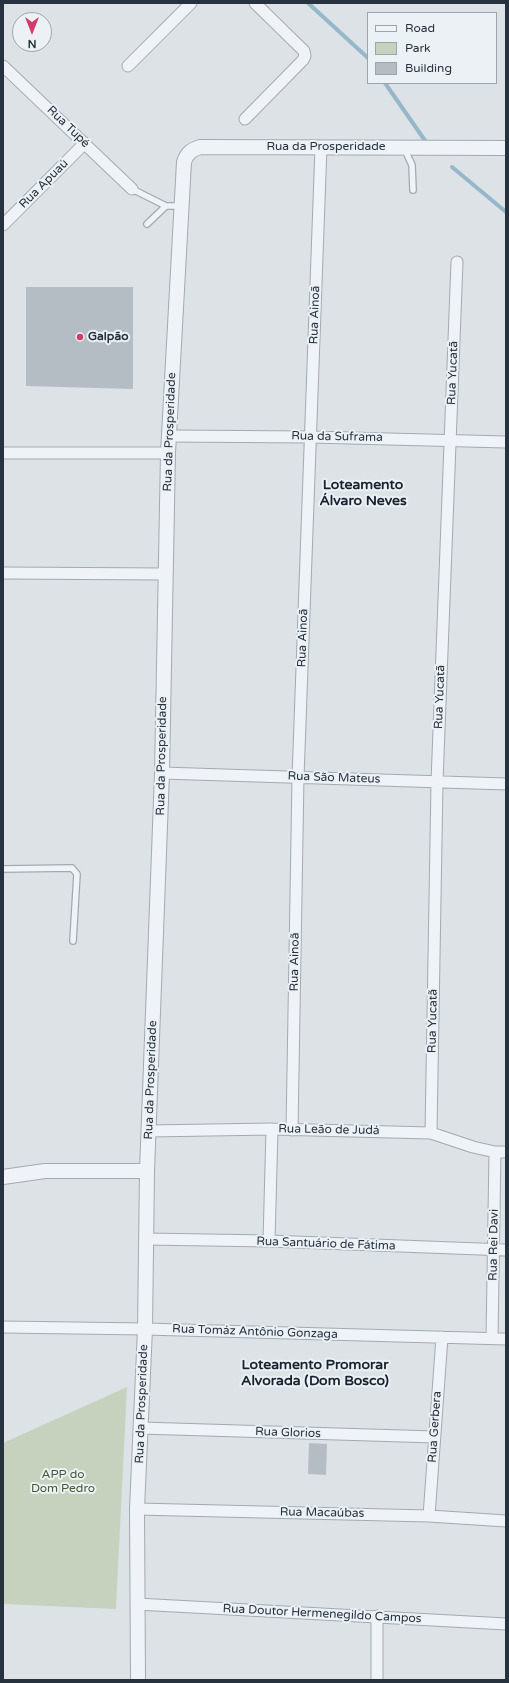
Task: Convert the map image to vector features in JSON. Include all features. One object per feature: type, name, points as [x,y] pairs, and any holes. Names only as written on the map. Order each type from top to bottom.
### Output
[{"type":"street","points":[[128,66],[191,3]]},
{"type":"street","points":[[245,119],[303,60],[305,56],[304,51],[255,3]]},
{"type":"street","name":"Rua Tupé","points":[[3,66],[132,189]]},
{"type":"street","name":"Rua Apuaú","points":[[3,225],[85,143]]},
{"type":"street","name":"Rua da Prosperidade","points":[[138,1680],[138,1509],[145,1329],[147,1171],[162,773],[168,453],[184,162],[187,155],[192,150],[200,147],[506,148]]},
{"type":"street","name":"Rua Ainoã","points":[[292,1130],[298,777],[321,147]]},
{"type":"street","name":"Rua Yucatã","points":[[431,1133],[437,782],[457,262]]},
{"type":"street","name":"Rua da Suframa","points":[[169,436],[311,436],[506,442]]},
{"type":"street","points":[[3,453],[168,453]]},
{"type":"street","points":[[3,573],[166,574]]},
{"type":"street","name":"Rua São Mateus","points":[[162,773],[506,784]]},
{"type":"street","points":[[269,1241],[272,1129]]},
{"type":"street","name":"Rua Leão de Judá","points":[[149,1131],[272,1129],[431,1133],[473,1147],[501,1152]]},
{"type":"street","name":"Rua Rei Davi","points":[[492,1338],[494,1250],[501,1152]]},
{"type":"street","points":[[3,1177],[45,1171],[147,1171]]},
{"type":"street","name":"Rua Santuário de Fátima","points":[[146,1239],[269,1241],[506,1250]]},
{"type":"street","name":"Rua Tomáz Antônio Gonzaga","points":[[3,1327],[145,1329],[506,1339]]},
{"type":"street","name":"Rua Gerbera","points":[[429,1516],[442,1337]]},
{"type":"street","name":"Rua Glorios","points":[[141,1428],[435,1437]]},
{"type":"street","name":"Rua Macaúbas","points":[[138,1509],[429,1516],[506,1521]]},
{"type":"street","name":"Rua Doutor Hermenegildo Campos","points":[[137,1604],[506,1624]]},
{"type":"street","points":[[377,1616],[377,1680]]},
{"type":"lane","points":[[407,148],[412,165],[413,190]]},
{"type":"lane","points":[[132,189],[166,206],[182,206]]},
{"type":"lane","points":[[147,224],[166,206]]},
{"type":"lane","points":[[3,869],[72,868],[75,870],[77,874],[73,942]]},
{"type":"green space","name":"APP do Dom Pedro","points":[[127,1387],[116,1609],[3,1604],[3,1443]]},
{"type":"building","name":"Galpão","points":[[26,287],[133,287],[133,389],[26,386]]},
{"type":"building","points":[[309,1443],[327,1444],[326,1475],[308,1474]]},
{"type":"waterway","points":[[308,3],[367,57]]},
{"type":"waterway","points":[[386,84],[426,142]]},
{"type":"waterway","points":[[452,167],[506,212]]},
{"type":"place","name":"Galpão","points":[[80,337]]},
{"type":"district","name":"Loteamento Álvaro Neves","points":[[363,494]]},
{"type":"district","name":"Loteamento Promorar Alvorada (Dom Bosco)","points":[[315,1374]]}]
